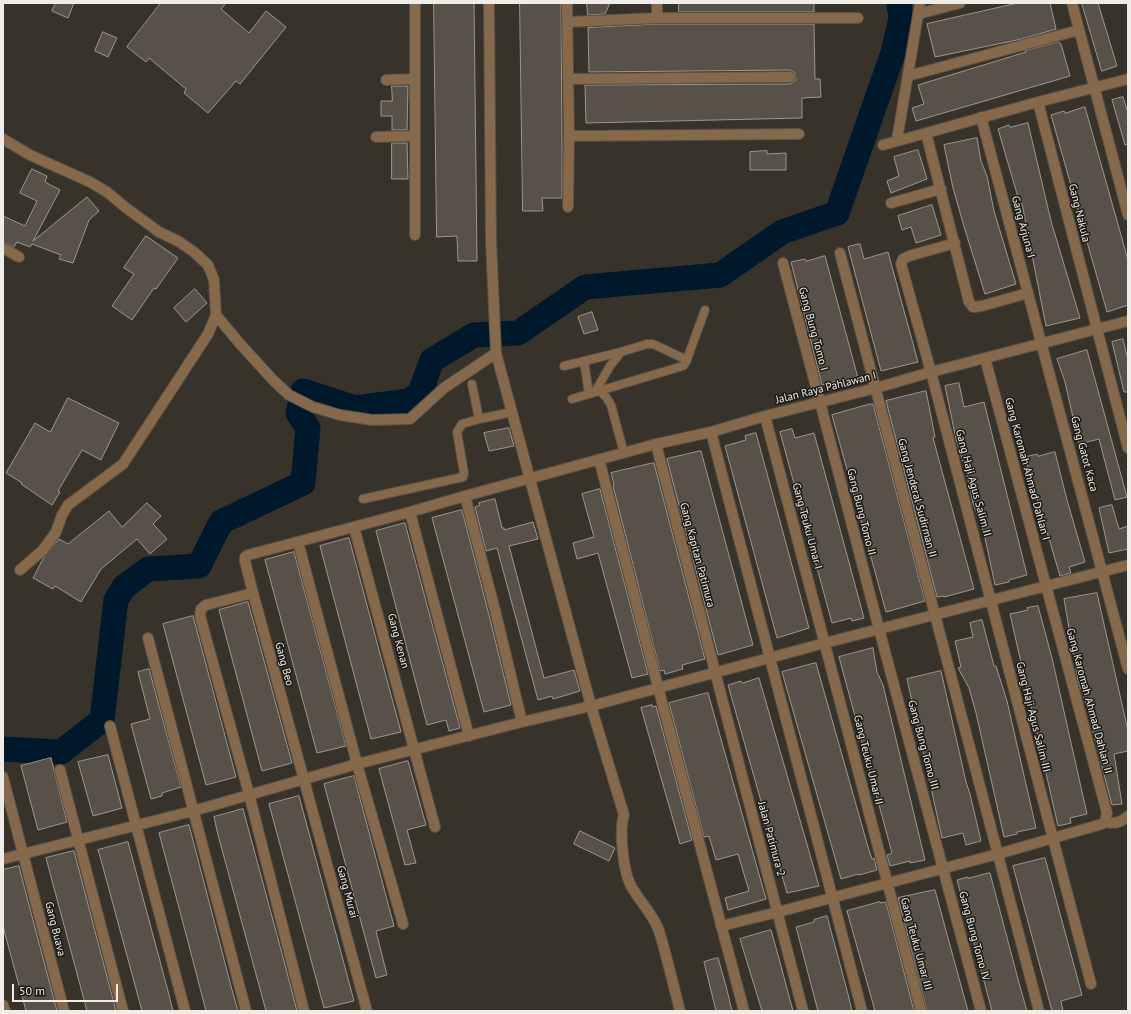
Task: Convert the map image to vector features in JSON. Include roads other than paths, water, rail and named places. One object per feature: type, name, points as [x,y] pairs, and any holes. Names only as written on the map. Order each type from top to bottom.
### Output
[{"type":"street","points":[[414,3],[415,235]]},
{"type":"street","points":[[490,3],[491,241],[495,349],[592,706],[624,815],[622,823],[623,859],[630,884],[651,915],[658,930],[680,1011]]},
{"type":"street","points":[[567,3],[569,136],[568,207]]},
{"type":"street","points":[[657,3],[657,18]]},
{"type":"street","points":[[897,140],[920,3]]},
{"type":"street","points":[[918,14],[960,3]]},
{"type":"street","points":[[1072,3],[1128,215]]},
{"type":"street","points":[[567,22],[657,18],[858,18]]},
{"type":"street","points":[[908,76],[1079,30]]},
{"type":"street","points":[[568,79],[790,77]]},
{"type":"street","points":[[386,80],[415,79]]},
{"type":"street","points":[[883,144],[1128,79]]},
{"type":"street","name":"Gang Nakula","points":[[1038,102],[1096,330],[1128,448]]},
{"type":"street","name":"Gang Arjuna I","points":[[982,117],[1042,343]]},
{"type":"street","points":[[926,133],[969,302],[973,306],[982,306],[1028,294]]},
{"type":"street","points":[[569,136],[799,134]]},
{"type":"street","points":[[376,137],[415,136]]},
{"type":"street","points":[[3,139],[30,155],[84,179],[108,192],[125,207],[159,232],[178,241],[194,252],[208,265],[214,280],[216,315],[208,334],[123,464],[68,505],[62,515],[56,532],[43,550],[20,570]]},
{"type":"street","points":[[891,203],[941,189]]},
{"type":"street","name":"Gang Haji Agus Salim II","points":[[955,243],[909,256],[903,260],[901,264],[991,600]]},
{"type":"street","points":[[3,248],[19,257]]},
{"type":"street","name":"Gang Jenderal Sudirman II","points":[[840,253],[1039,1011]]},
{"type":"street","name":"Gang Bung Tomo I","points":[[783,263],[820,402]]},
{"type":"street","points":[[216,315],[240,345],[289,395],[313,408],[340,415],[372,420],[410,419],[444,388],[495,349]]},
{"type":"street","name":"Jalan Raya Pahlawan I","points":[[248,555],[410,512],[599,459],[656,444],[711,432],[931,372],[1128,321]]},
{"type":"street","name":"Gang Gatot Kaca","points":[[1042,343],[1128,669]]},
{"type":"street","name":"Gang Karomah Ahmad Dahlan I","points":[[985,358],[1045,586]]},
{"type":"street","name":"Gang Bung Tomo II","points":[[820,402],[879,629]]},
{"type":"street","name":"Gang Teuku Umar I","points":[[766,416],[825,643]]},
{"type":"street","points":[[711,432],[862,1011]]},
{"type":"street","name":"Gang Kapitan Patimura","points":[[656,444],[715,672]]},
{"type":"street","points":[[599,459],[744,1011]]},
{"type":"street","points":[[465,496],[495,610],[522,722]]},
{"type":"street","points":[[410,512],[469,736]]},
{"type":"street","name":"Gang Kenan","points":[[354,527],[435,827]]},
{"type":"street","points":[[298,542],[357,764],[403,924]]},
{"type":"street","name":"Gang Beo","points":[[248,555],[245,561],[303,780]]},
{"type":"street","points":[[3,859],[193,811],[357,764],[522,722],[592,706],[658,687],[935,614],[1128,565]]},
{"type":"street","name":"Gang Karomah Ahmad Dahlan II","points":[[1045,586],[1107,813],[1105,822]]},
{"type":"street","points":[[253,593],[206,605],[201,609],[200,616],[249,794],[304,1011]]},
{"type":"street","name":"Gang Haji Agus Salim III","points":[[991,600],[1091,984]]},
{"type":"street","name":"Gang Bung Tomo III","points":[[879,629],[944,868]]},
{"type":"street","points":[[148,638],[246,1011]]},
{"type":"street","name":"Gang Teuku Umar II","points":[[825,643],[887,882]]},
{"type":"street","name":"Jalan Patimura 2","points":[[715,672],[803,1011]]},
{"type":"street","points":[[110,726],[185,1011]]},
{"type":"street","points":[[60,770],[123,1011]]},
{"type":"street","name":"Gang Buava","points":[[3,777],[64,1011]]},
{"type":"street","name":"Gang Murai","points":[[303,780],[367,1011]]},
{"type":"street","points":[[722,926],[998,854],[1105,822],[1115,824],[1123,821],[1128,816]]},
{"type":"street","name":"Gang Bung Tomo IV","points":[[944,868],[981,1011]]},
{"type":"street","name":"Gang Teuku Umar III","points":[[887,882],[921,1011]]},
{"type":"street","points":[[3,1005],[5,1011]]},
{"type":"lane","points":[[572,399],[683,366],[687,360],[705,310]]},
{"type":"lane","points":[[564,366],[647,344],[654,344],[687,360]]},
{"type":"lane","points":[[595,392],[610,366],[621,352]]},
{"type":"lane","points":[[584,361],[595,392],[606,397],[611,405],[624,453]]},
{"type":"lane","points":[[472,384],[479,419]]},
{"type":"lane","points":[[363,499],[463,476],[464,473],[457,432],[462,424],[512,412]]},
{"type":"waterway","points":[[3,749],[61,752],[102,720],[116,600],[124,587],[148,569],[199,566],[221,522],[303,483],[308,428],[298,413],[303,391],[355,408],[409,401],[420,393],[432,360],[474,335],[518,333],[585,287],[720,275],[782,232],[837,213],[893,53],[901,18],[899,3]]}]
